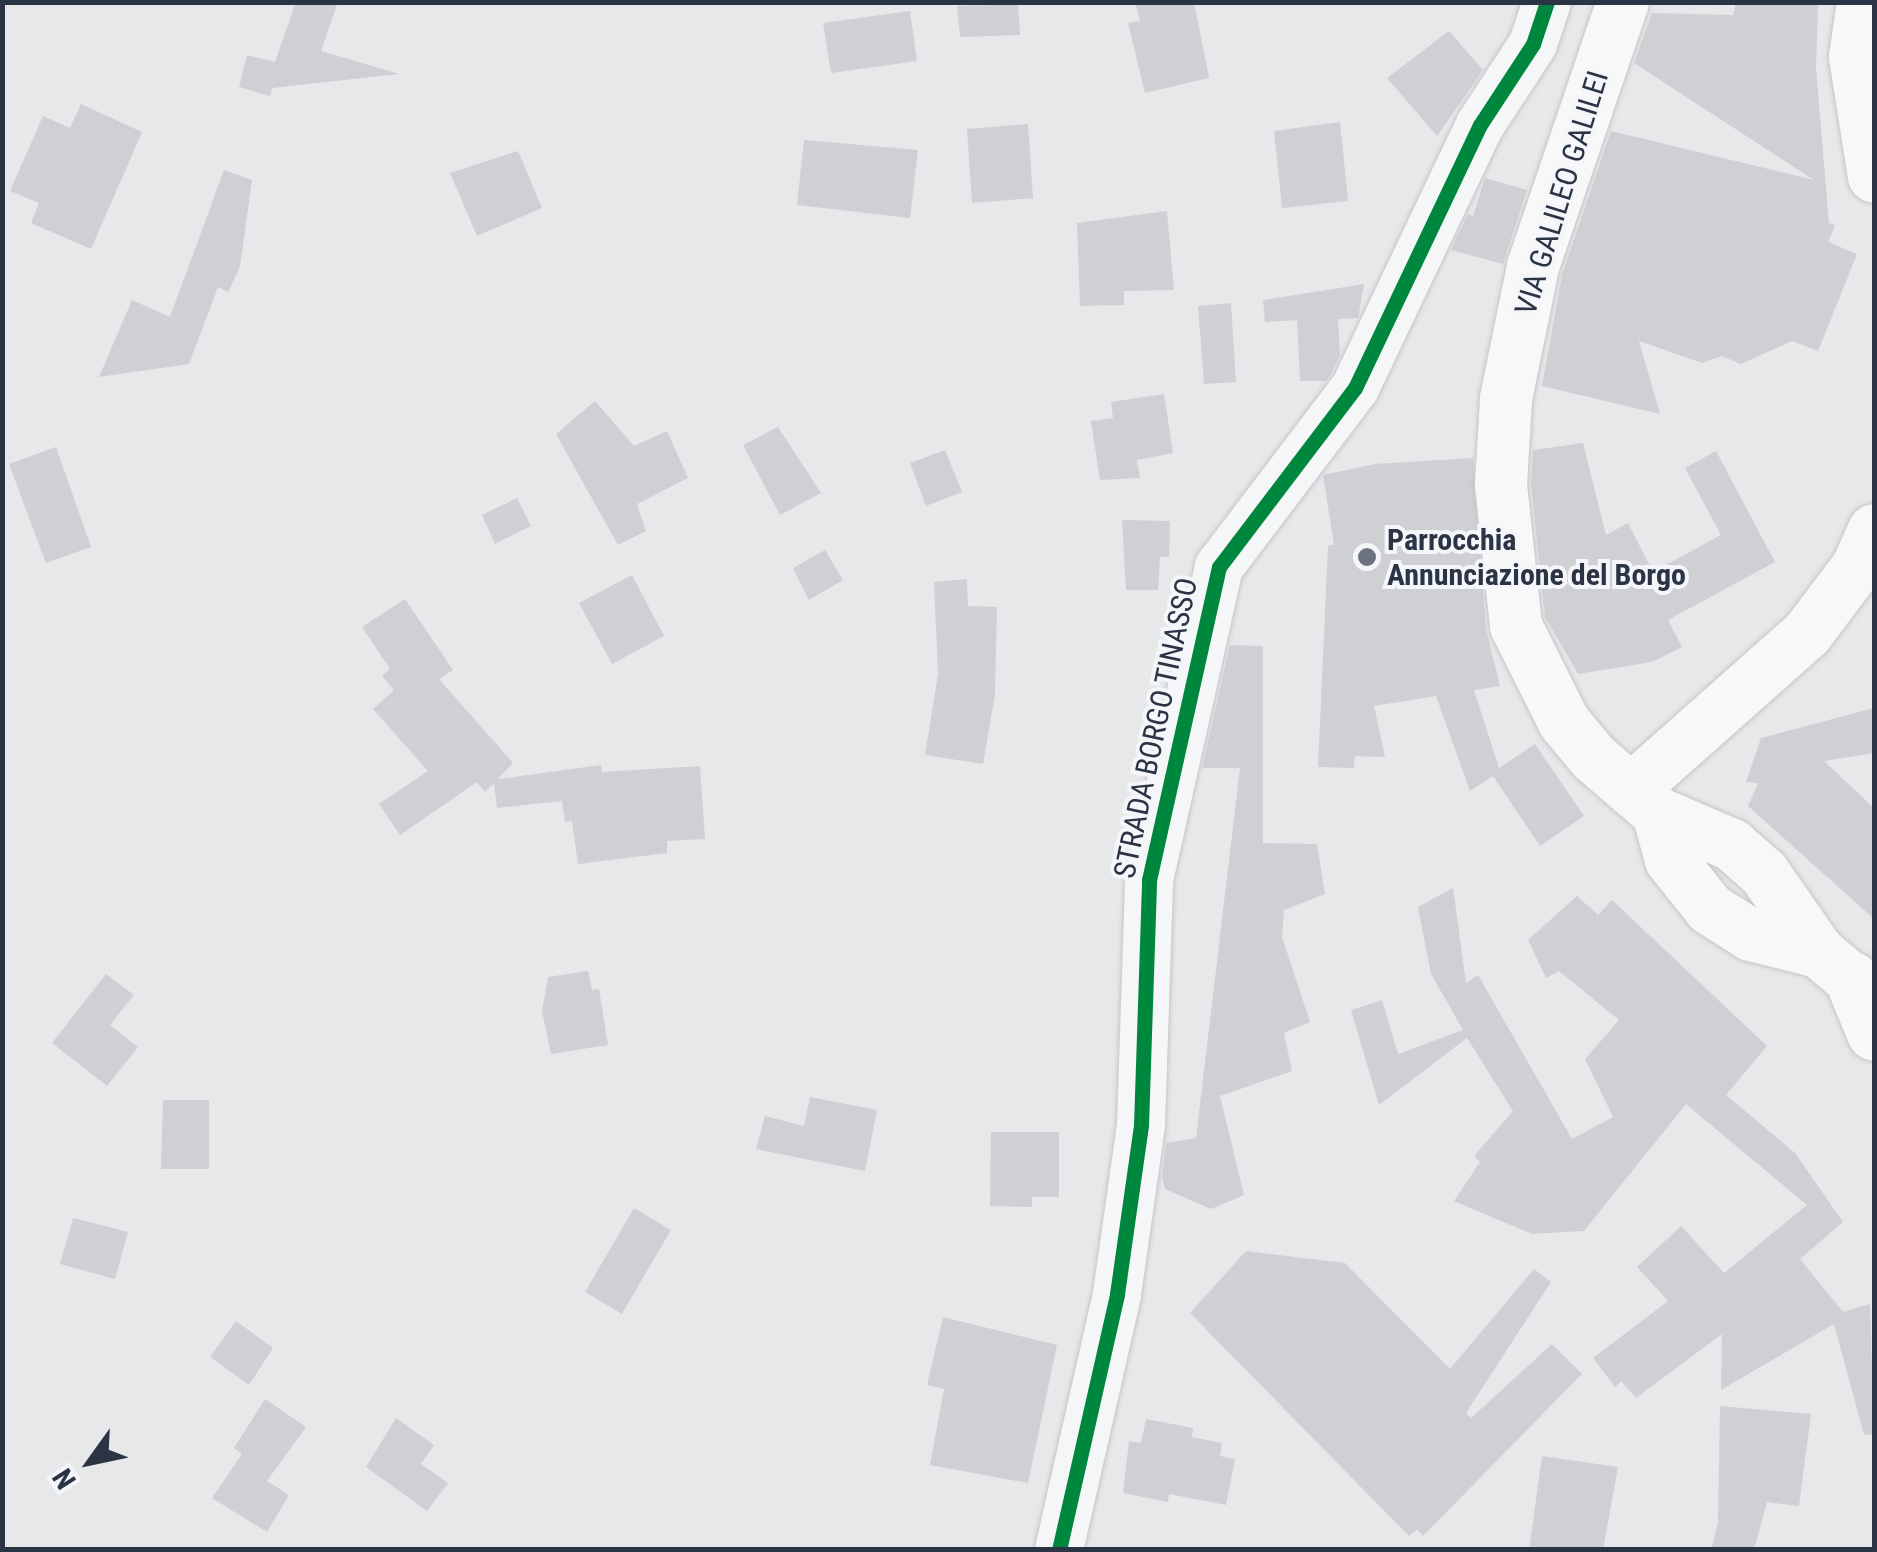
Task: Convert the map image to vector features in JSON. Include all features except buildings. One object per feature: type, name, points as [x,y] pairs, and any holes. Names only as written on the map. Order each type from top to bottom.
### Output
[{"type":"highway","points":[[1848,977],[1874,1034]]},
{"type":"main road","name":"VIA GALILEO GALILEI","points":[[1624,2],[1533,267],[1506,399],[1501,486],[1516,626],[1564,722],[1666,822],[1764,873],[1768,919],[1848,977]]},
{"type":"main road","points":[[1863,2],[1855,57],[1874,178]]},
{"type":"main road","points":[[1666,822],[1858,566],[1874,530]]},
{"type":"street","name":"STRADA BORGO TINASSO","points":[[1059,1550],[1117,1294],[1141,1125],[1148,880],[1219,567],[1355,388],[1480,126],[1533,44],[1547,2]]},
{"type":"cycle path","points":[[1059,1550],[1117,1294],[1141,1125],[1149,880],[1219,567],[1355,388],[1480,125],[1533,44],[1547,2]]},
{"type":"place","name":"Parrocchia Annunciazione del Borgo","points":[[1367,557]]}]
